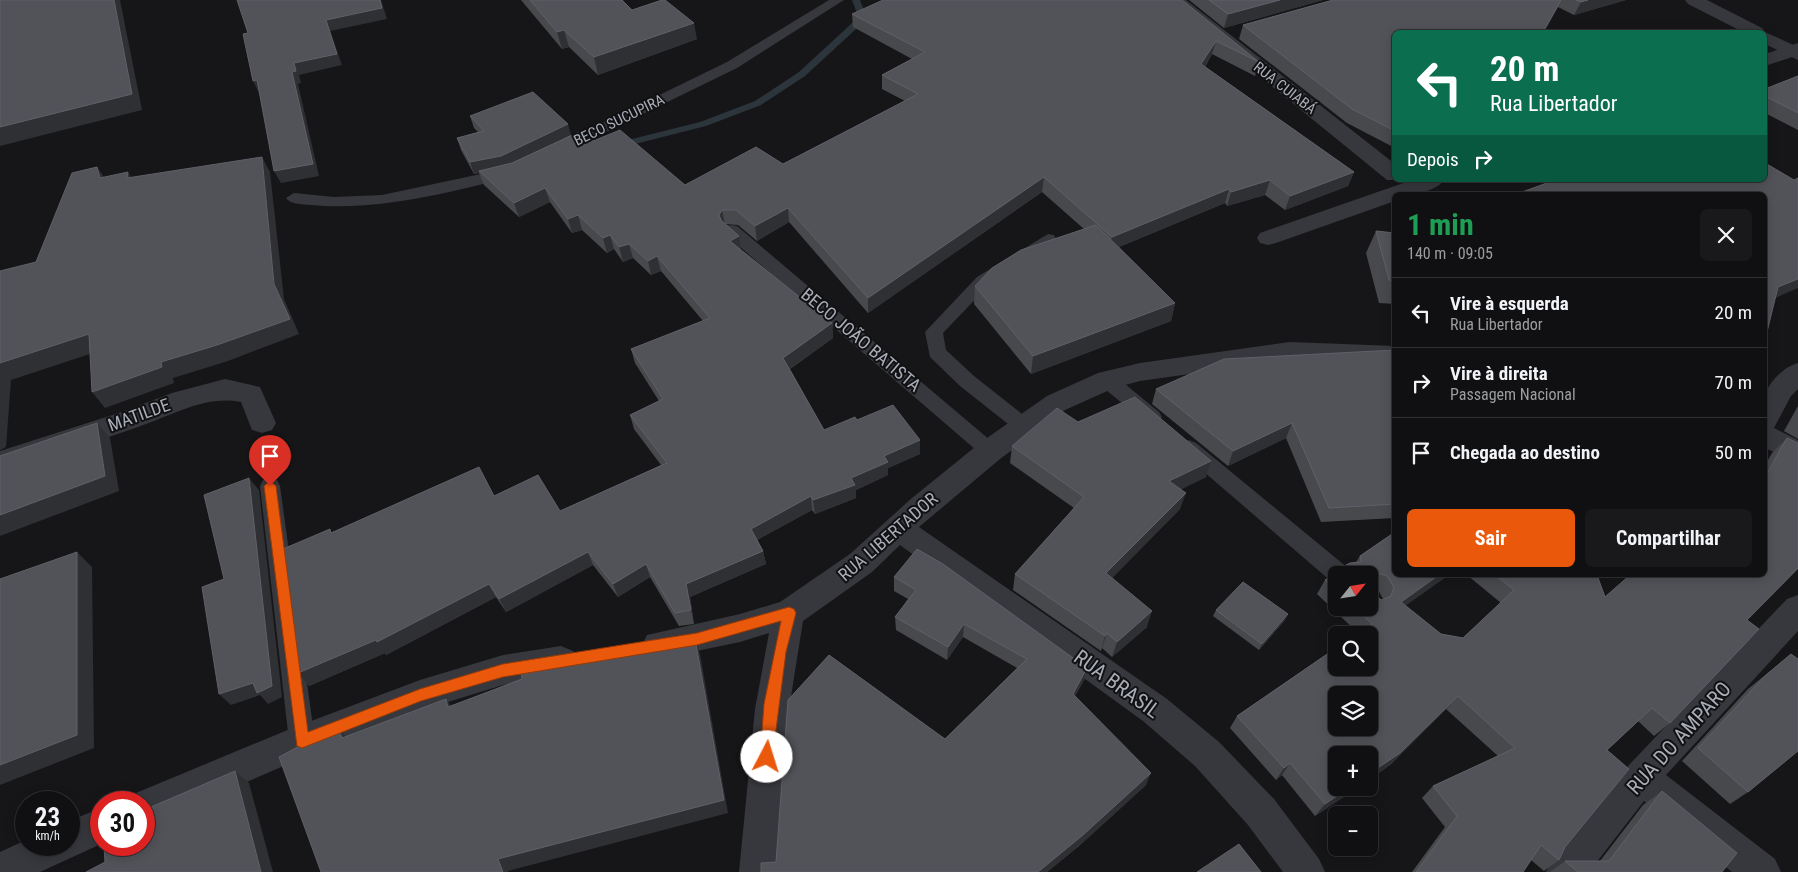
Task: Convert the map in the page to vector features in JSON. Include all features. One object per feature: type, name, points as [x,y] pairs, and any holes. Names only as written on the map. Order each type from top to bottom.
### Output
[{"type":"street","name":"RUA CUIABÁ","points":[[1175,0],[1229,34],[1392,171]]},
{"type":"street","points":[[1694,0],[1752,30]]},
{"type":"street","points":[[1767,38],[1796,51]]},
{"type":"street","points":[[1767,59],[1796,51]]},
{"type":"street","points":[[1268,238],[1407,184],[1420,182]]},
{"type":"street","name":"RUA LIBERTADOR","points":[[632,650],[697,639],[789,613],[861,563],[898,528],[990,451],[1024,426],[1056,403],[1107,380],[1140,372],[1290,351],[1392,355]]},
{"type":"street","points":[[1767,417],[1781,390],[1798,372]]},
{"type":"street","name":"MATILDE","points":[[0,462],[132,419],[181,400],[225,389],[252,394],[262,423]]},
{"type":"street","points":[[1767,437],[1798,452]]},
{"type":"street","name":"RUA BRASIL","points":[[898,528],[1155,710],[1207,754],[1260,812],[1306,872]]},
{"type":"street","name":"RUA DO AMPARO","points":[[1566,872],[1641,777],[1798,609]]},
{"type":"street","points":[[758,872],[771,704],[789,613]]},
{"type":"street","points":[[155,803],[302,741],[420,695],[503,670],[587,657]]},
{"type":"street","points":[[1641,777],[1762,872]]},
{"type":"street","points":[[0,870],[32,856]]},
{"type":"lane","name":"BECO SUCUPIRA","points":[[546,156],[732,65],[838,0]]},
{"type":"lane","points":[[294,198],[334,202],[382,200],[451,187],[510,173],[519,168]]},
{"type":"lane","name":"BECO JOÃO BATISTA","points":[[731,230],[990,451]]},
{"type":"lane","points":[[1024,426],[967,381],[937,352],[934,332],[983,281],[1048,239]]},
{"type":"lane","points":[[1107,380],[1329,566]]},
{"type":"lane","points":[[270,486],[302,741]]},
{"type":"building","points":[[0,0],[114,0],[132,94],[0,127]]},
{"type":"building","points":[[237,0],[380,0],[382,8],[326,20],[337,54],[294,63],[296,71],[292,72],[313,164],[274,171],[257,80],[253,81],[243,34],[248,33]]},
{"type":"building","points":[[530,0],[622,0],[632,10],[665,0],[694,23],[594,57],[564,30],[557,32]]},
{"type":"building","points":[[883,0],[1182,0],[1259,62],[1216,41],[1201,64],[1354,172],[1290,196],[1270,180],[1231,192],[1229,189],[1112,237],[1044,177],[868,298],[788,208],[755,226],[736,210],[722,210],[719,215],[721,220],[739,236],[730,241],[832,323],[783,358],[824,430],[855,417],[857,420],[893,405],[920,440],[884,456],[888,462],[851,478],[855,485],[813,500],[811,496],[751,529],[763,551],[686,584],[691,610],[675,613],[646,564],[613,584],[588,552],[499,599],[489,584],[377,642],[376,640],[298,673],[281,543],[283,549],[330,529],[331,533],[479,467],[494,496],[538,475],[560,511],[667,463],[630,415],[663,399],[631,349],[710,318],[657,256],[648,261],[629,244],[619,247],[610,235],[603,238],[578,215],[568,219],[545,188],[514,203],[479,171],[512,163],[579,132],[588,140],[593,141],[620,130],[685,185],[756,147],[783,164],[918,94],[882,75],[925,52],[852,14]]},
{"type":"building","points":[[1209,0],[1280,0],[1228,14]]},
{"type":"building","points":[[1333,0],[1561,0],[1544,30],[1392,30],[1392,129],[1352,109],[1243,25]]},
{"type":"building","points":[[1798,76],[1798,113],[1767,97],[1767,88]]},
{"type":"building","points":[[533,92],[568,124],[501,156],[470,162],[457,138],[484,131],[470,116]]},
{"type":"building","points":[[262,157],[274,284],[290,319],[217,345],[161,362],[162,367],[92,392],[89,334],[0,363],[0,271],[36,262],[72,173],[97,167],[100,178],[128,172],[127,178]]},
{"type":"building","points":[[1767,164],[1794,180],[1798,178],[1798,279],[1778,287],[1767,332],[1767,192],[1522,192],[1550,182],[1767,182]]},
{"type":"building","points":[[1096,225],[1175,303],[1033,356],[975,286],[992,268],[1021,250]]},
{"type":"building","points":[[1376,231],[1392,233],[1392,280],[1389,280]]},
{"type":"building","points":[[1392,350],[1392,504],[1329,508],[1292,423],[1233,451],[1156,389],[1224,359]]},
{"type":"building","points":[[1135,397],[1211,461],[1169,481],[1186,493],[1106,573],[1152,611],[1117,642],[1107,633],[1105,636],[1015,574],[1084,497],[1012,446],[1057,408],[1078,422]]},
{"type":"building","points":[[97,423],[105,476],[0,515],[0,456]]},
{"type":"building","points":[[1787,438],[1798,443],[1798,568],[1747,620],[1759,629],[1670,723],[1652,708],[1607,750],[1629,769],[1565,847],[1559,860],[1541,845],[1523,872],[1416,872],[1457,816],[1433,786],[1515,748],[1458,696],[1400,753],[1378,768],[1378,746],[1328,746],[1328,796],[1337,796],[1325,804],[1290,763],[1284,768],[1237,716],[1328,653],[1328,676],[1378,676],[1378,626],[1369,626],[1372,624],[1364,616],[1378,616],[1378,598],[1382,600],[1391,596],[1394,587],[1387,576],[1378,573],[1378,566],[1346,566],[1350,563],[1361,562],[1360,556],[1392,534],[1392,577],[1436,577],[1401,602],[1441,634],[1463,638],[1514,590],[1498,577],[1598,577],[1605,597],[1628,577],[1767,577],[1767,473]]},
{"type":"building","points":[[249,478],[272,686],[257,693],[253,683],[219,694],[202,587],[224,579],[204,495]]},
{"type":"building","points":[[917,549],[943,564],[1087,668],[1073,694],[1151,773],[1083,835],[1038,872],[761,872],[761,863],[776,862],[788,700],[829,655],[945,739],[1027,659],[964,624],[948,647],[895,617],[916,590],[894,577]]},
{"type":"building","points":[[77,552],[77,735],[0,765],[0,579]]},
{"type":"building","points":[[1243,582],[1288,614],[1262,644],[1216,610]]},
{"type":"building","points":[[695,639],[724,800],[498,859],[503,872],[321,872],[279,757],[337,726],[342,738],[446,699],[448,707],[522,679],[521,668]]},
{"type":"building","points":[[1791,654],[1798,659],[1798,751],[1748,792],[1698,748],[1765,676]]},
{"type":"building","points":[[235,771],[261,872],[86,872],[105,862],[105,856],[155,856],[155,805]]},
{"type":"building","points":[[1662,791],[1737,853],[1722,872],[1578,872],[1565,861],[1609,861]]},
{"type":"building","points":[[1239,844],[1261,872],[1197,872]]},
{"type":"waterway","points":[[619,145],[703,124],[758,103],[802,74],[853,27],[862,16],[856,0]]},
{"type":"route","points":[[270,486],[302,741],[420,695],[503,670],[697,639],[789,613],[771,704],[767,757]]}]
